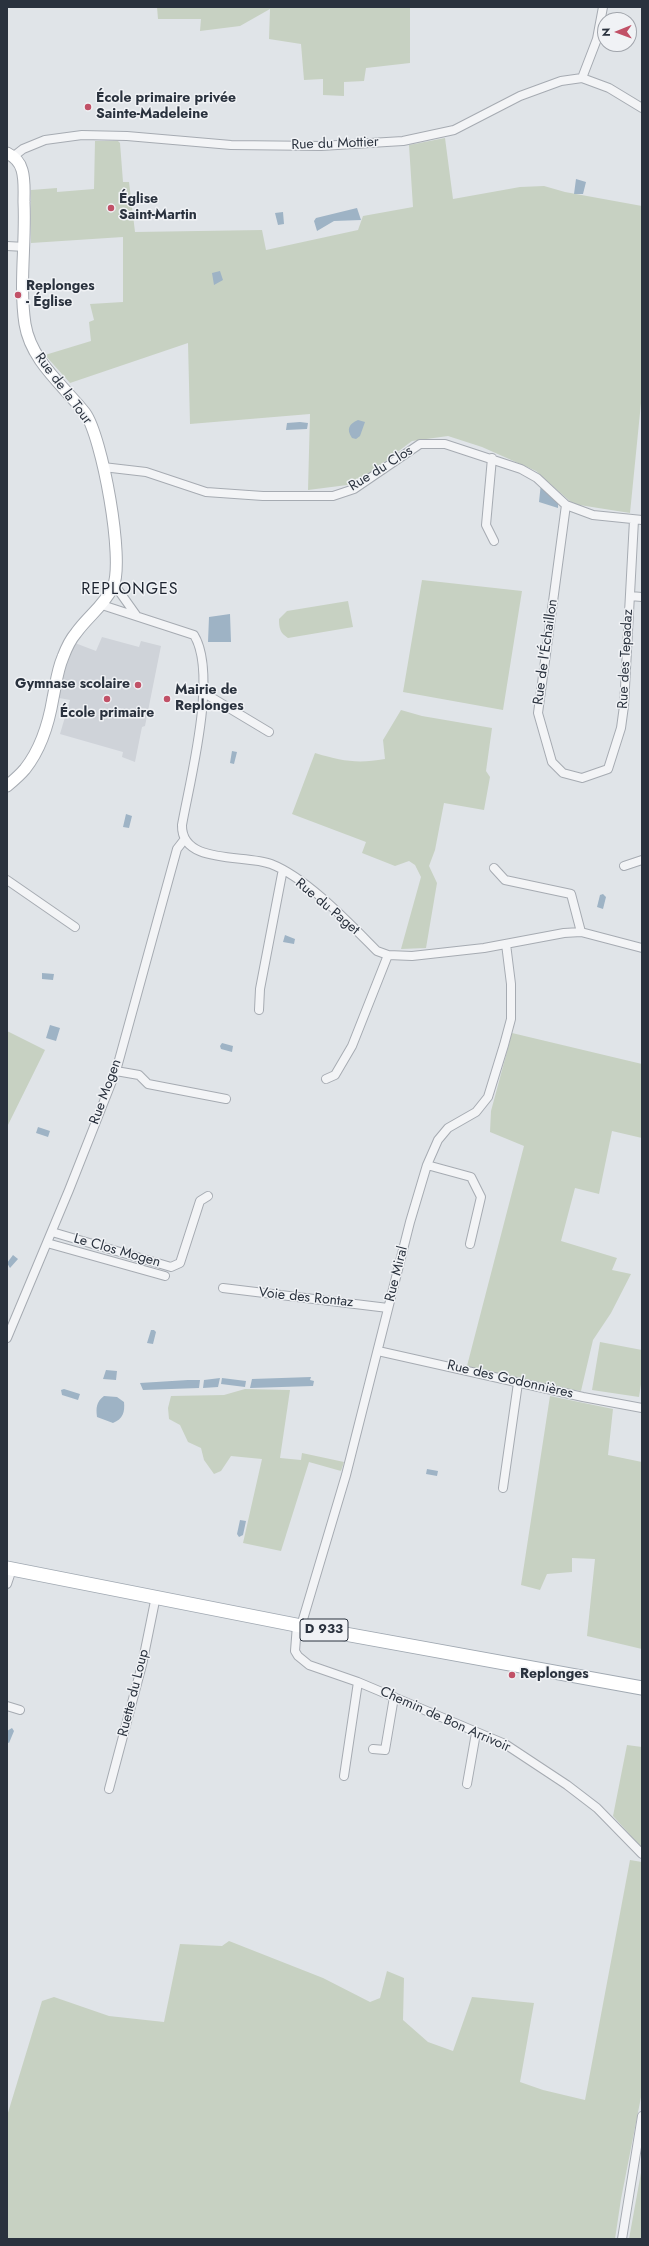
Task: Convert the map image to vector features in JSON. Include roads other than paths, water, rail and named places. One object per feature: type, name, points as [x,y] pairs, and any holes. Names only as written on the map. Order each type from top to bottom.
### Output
[{"type":"main road","name":"D 933","points":[[9,1568],[156,1596],[299,1626],[642,1688]]},
{"type":"street","points":[[582,78],[597,39],[603,7]]},
{"type":"street","name":"Rue du Mottier","points":[[10,154],[45,140],[82,136],[127,136],[239,145],[321,146],[403,141],[454,130],[520,96],[561,81],[582,78],[609,88],[642,108]]},
{"type":"street","name":"Rue de la Tour","points":[[7,786],[25,769],[42,737],[53,698],[58,668],[68,645],[76,633],[102,605],[114,584],[117,566],[116,551],[98,441],[85,414],[37,356],[30,343],[22,302],[25,247],[23,176],[19,163],[10,154]]},
{"type":"street","points":[[7,246],[25,247]]},
{"type":"street","name":"Rue du Clos","points":[[103,467],[146,472],[206,492],[263,496],[333,496],[354,489],[420,444],[445,444],[492,458],[521,469],[537,478],[566,506],[592,514],[638,520]]},
{"type":"street","points":[[492,458],[486,525],[494,541]]},
{"type":"street","name":"Rue de l'Échaillon","points":[[566,506],[538,713],[552,762],[563,773],[582,778]]},
{"type":"street","name":"Rue des Tepadaz","points":[[582,778],[608,768],[621,728],[630,596],[638,520]]},
{"type":"street","points":[[114,584],[136,615]]},
{"type":"street","points":[[630,596],[642,597]]},
{"type":"street","points":[[102,605],[194,635],[200,647],[204,693],[182,825],[184,840]]},
{"type":"street","points":[[204,693],[269,732]]},
{"type":"street","name":"Rue du Paget","points":[[184,840],[192,848],[211,855],[271,864],[308,888],[377,951],[388,955],[412,956],[506,944],[564,933],[581,932],[642,948]]},
{"type":"street","name":"Rue Mogen","points":[[7,1338],[52,1232],[116,1071],[177,849],[184,840]]},
{"type":"street","points":[[624,866],[642,860]]},
{"type":"street","points":[[494,868],[505,880],[571,894],[581,932]]},
{"type":"street","points":[[259,1010],[260,989],[282,874],[284,872]]},
{"type":"street","points":[[7,880],[75,927]]},
{"type":"street","name":"Rue Miral","points":[[299,1626],[346,1475],[410,1222],[427,1165],[438,1140],[448,1128],[476,1112],[488,1097],[511,1019],[511,984],[506,944]]},
{"type":"street","points":[[326,1079],[335,1075],[352,1046],[388,955]]},
{"type":"street","points":[[116,1071],[139,1075],[148,1084],[226,1099]]},
{"type":"street","points":[[427,1165],[471,1177],[481,1196],[470,1244]]},
{"type":"street","name":"Le Clos Mogen","points":[[52,1232],[172,1267],[180,1263],[200,1201],[208,1196]]},
{"type":"street","points":[[47,1243],[165,1276]]},
{"type":"street","name":"Voie des Rontaz","points":[[223,1288],[388,1308]]},
{"type":"street","name":"Rue des Godonnières","points":[[378,1351],[642,1408]]},
{"type":"street","points":[[503,1488],[518,1382]]},
{"type":"street","points":[[7,1584],[9,1568]]},
{"type":"street","name":"Ruette du Loup","points":[[109,1789],[142,1665],[156,1596]]},
{"type":"street","name":"Chemin de Bon Arrivoir","points":[[299,1626],[295,1645],[298,1656],[318,1669],[358,1682],[505,1744],[567,1785],[597,1808],[642,1854]]},
{"type":"street","points":[[344,1776],[358,1682]]},
{"type":"street","points":[[373,1750],[385,1750],[394,1697]]},
{"type":"street","points":[[7,1706],[20,1710]]},
{"type":"street","points":[[467,1784],[476,1733]]},
{"type":"street","points":[[622,2239],[642,2116]]},
{"type":"water","points":[[576,179],[586,182],[583,194],[574,194]]},
{"type":"water","points":[[357,208],[361,220],[334,221],[317,231],[314,221],[316,218]]},
{"type":"water","points":[[283,212],[284,224],[278,225],[275,213]]},
{"type":"water","points":[[220,271],[223,280],[214,285],[212,273]]},
{"type":"water","points":[[358,420],[365,422],[360,436],[356,439],[352,438],[350,435],[349,427],[352,423]]},
{"type":"water","points":[[287,423],[308,423],[307,429],[286,430]]},
{"type":"water","points":[[541,483],[558,502],[558,508],[539,502]]},
{"type":"water","points":[[230,614],[231,642],[208,642],[209,617]]},
{"type":"water","points":[[232,751],[237,752],[234,764],[230,763]]},
{"type":"water","points":[[126,814],[132,816],[129,828],[123,827]]},
{"type":"water","points":[[603,894],[606,897],[603,909],[597,907],[600,895]]},
{"type":"water","points":[[285,935],[295,939],[294,944],[283,942]]},
{"type":"water","points":[[42,973],[54,974],[53,980],[42,979]]},
{"type":"water","points":[[50,1025],[60,1028],[56,1041],[46,1038]]},
{"type":"water","points":[[222,1043],[233,1046],[232,1052],[221,1049],[220,1046]]},
{"type":"water","points":[[38,1127],[50,1131],[48,1137],[36,1133]]},
{"type":"water","points":[[13,1255],[18,1259],[10,1268],[7,1263]]},
{"type":"water","points":[[151,1330],[156,1332],[153,1344],[147,1343]]},
{"type":"water","points":[[106,1370],[117,1371],[116,1380],[103,1379]]},
{"type":"water","points":[[311,1377],[310,1380],[314,1381],[313,1386],[250,1388],[252,1379]]},
{"type":"water","points":[[220,1378],[218,1387],[203,1388],[204,1380]]},
{"type":"water","points":[[222,1378],[246,1381],[245,1387],[221,1384]]},
{"type":"water","points":[[200,1380],[199,1388],[143,1390],[140,1383]]},
{"type":"water","points":[[64,1389],[80,1394],[78,1400],[62,1395],[61,1390]]},
{"type":"water","points":[[104,1396],[117,1397],[124,1402],[123,1415],[113,1423],[97,1417],[97,1405]]},
{"type":"water","points":[[427,1469],[438,1471],[437,1476],[426,1474]]},
{"type":"water","points":[[240,1520],[246,1521],[243,1535],[239,1537],[237,1534]]},
{"type":"water","points":[[12,1728],[14,1731],[9,1743],[7,1742],[7,1731]]},
{"type":"place","name":"École primaire privée Sainte-Madeleine","points":[[88,107]]},
{"type":"place","name":"Église Saint-Martin","points":[[111,208]]},
{"type":"place","name":"Replonges - Église","points":[[18,295]]},
{"type":"place","name":"Gymnase scolaire","points":[[138,685]]},
{"type":"place","name":"École primaire","points":[[107,699]]},
{"type":"place","name":"Mairie de Replonges","points":[[167,699]]},
{"type":"place","name":"Replonges","points":[[512,1675]]},
{"type":"district","name":"REPLONGES","points":[[130,590]]}]
